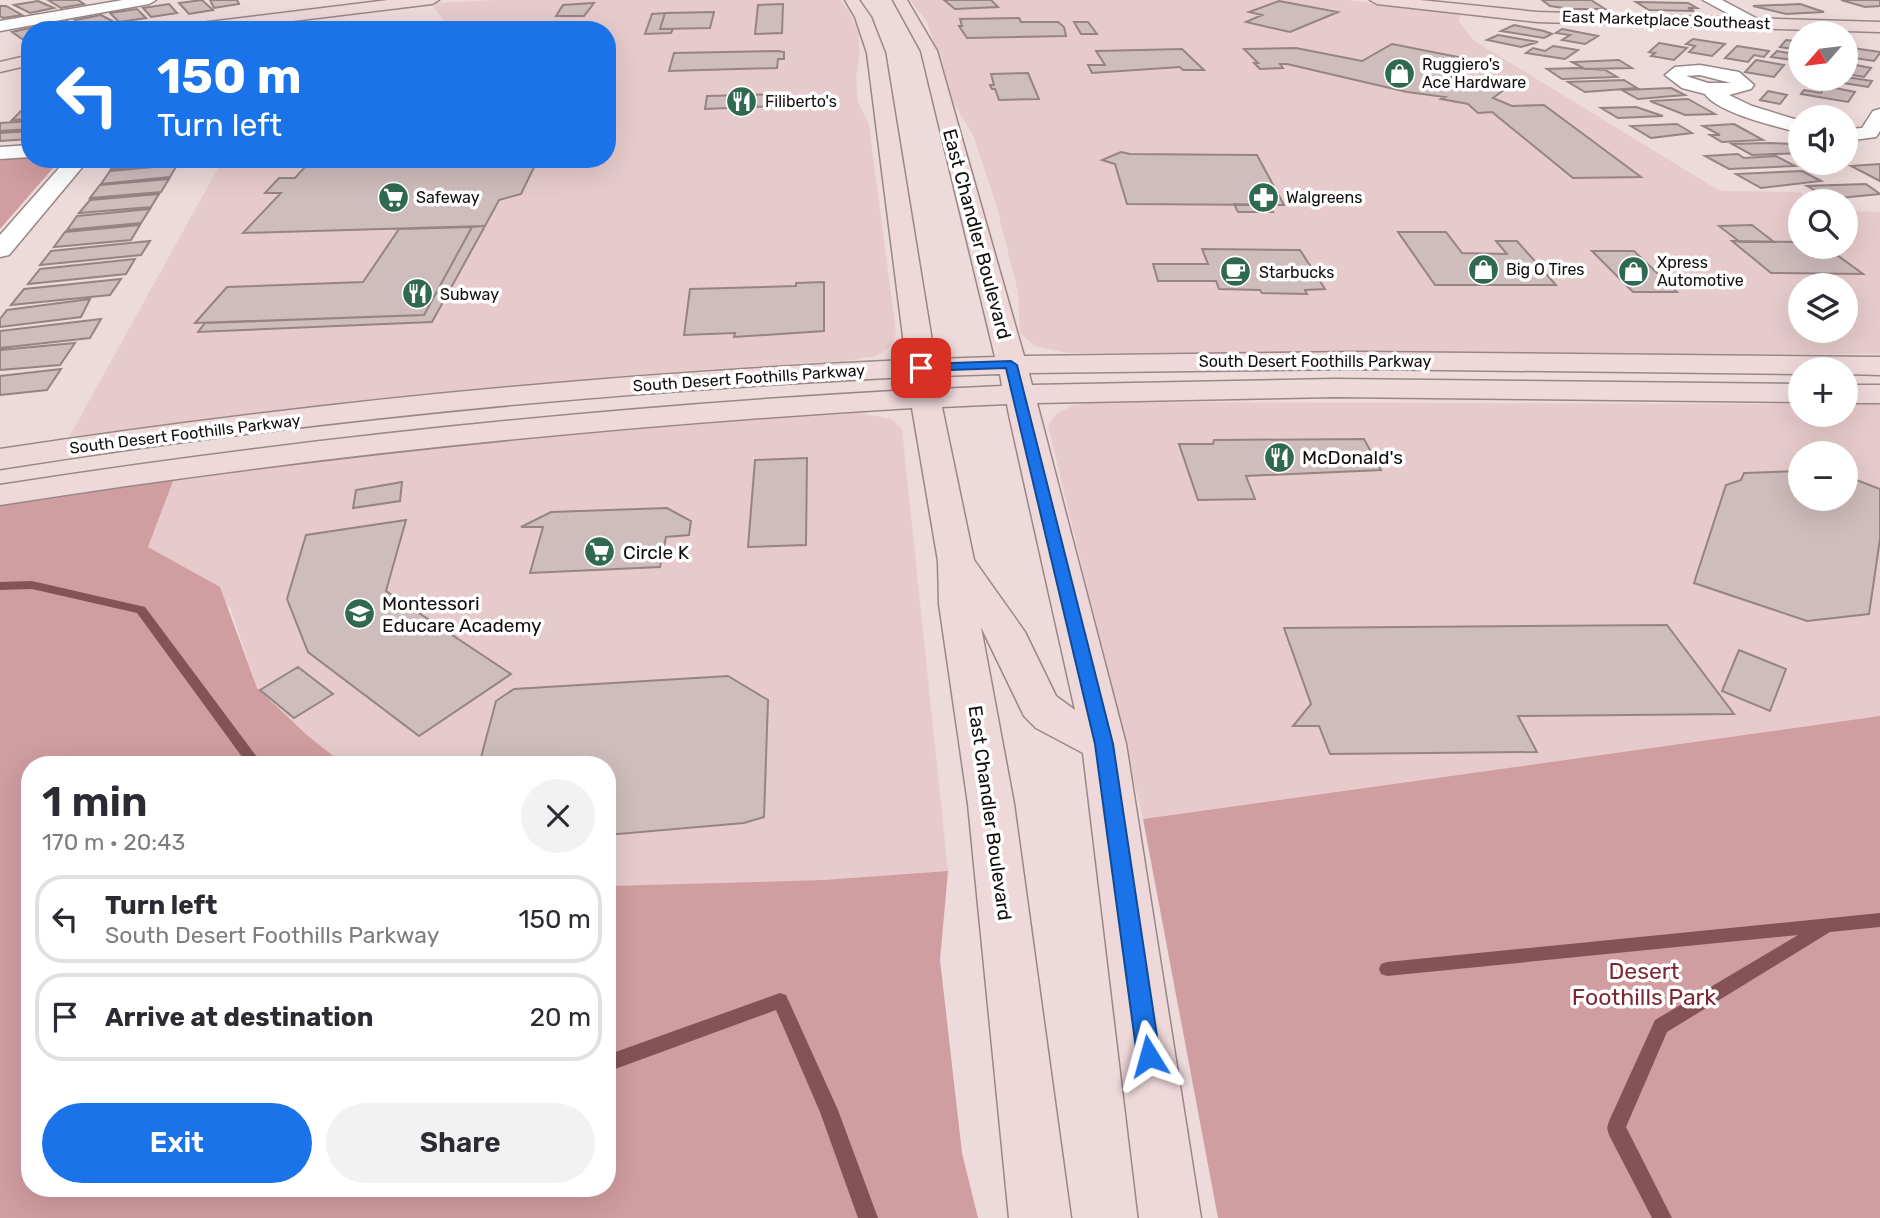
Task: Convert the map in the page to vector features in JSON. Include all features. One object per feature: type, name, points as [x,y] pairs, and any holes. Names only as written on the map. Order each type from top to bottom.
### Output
[{"type":"street","points":[[29,21],[149,0]]},
{"type":"street","points":[[246,21],[432,0]]},
{"type":"street","name":"East Chandler Boulevard","points":[[852,0],[863,18],[876,53],[923,383],[957,561],[958,604],[991,804],[1040,1218]]},
{"type":"street","name":"East Chandler Boulevard","points":[[900,0],[929,51],[1016,380],[1104,744],[1170,1218]]},
{"type":"street","name":"East Marketplace Southeast","points":[[1377,0],[1757,23],[1880,27]]},
{"type":"street","points":[[1710,0],[1757,23]]},
{"type":"street","points":[[0,26],[21,22]]},
{"type":"street","points":[[0,67],[21,62]]},
{"type":"street","points":[[1713,89],[1715,95],[1745,110],[1788,123]]},
{"type":"street","points":[[1858,135],[1869,133],[1880,116]]},
{"type":"street","points":[[0,153],[21,152]]},
{"type":"street","points":[[0,250],[71,168]]},
{"type":"street","name":"South Desert Foothills Parkway","points":[[0,459],[277,421],[609,387],[1016,380],[1299,359],[1880,366]]},
{"type":"street","name":"South Desert Foothills Parkway","points":[[1016,380],[1315,390],[1788,393]]},
{"type":"street","name":"South Desert Foothills Parkway","points":[[0,495],[261,457],[923,383]]},
{"type":"street","points":[[1858,394],[1880,394]]},
{"type":"street","points":[[957,561],[1005,632],[1039,705],[1051,717],[1104,744]]},
{"type":"shaded area","points":[[495,0],[840,0],[849,11],[858,32],[858,101],[869,125],[896,332],[893,345],[876,356],[844,361],[699,370],[365,400],[69,437],[218,168],[616,168],[616,21],[444,21],[431,3]]},
{"type":"shaded area","points":[[910,0],[1347,0],[1460,14],[1459,21],[1473,40],[1720,191],[1788,192],[1788,259],[1858,259],[1858,211],[1880,212],[1880,354],[1067,353],[1035,346],[1020,333],[1018,292],[996,204],[973,135],[953,102],[927,22]]},
{"type":"shaded area","points":[[1094,402],[1788,404],[1788,427],[1858,427],[1858,404],[1880,404],[1880,716],[1143,819],[1048,426],[1055,415],[1071,406]]},
{"type":"shaded area","points":[[854,412],[891,419],[902,429],[948,871],[823,880],[616,886],[616,756],[334,756],[257,688],[230,607],[148,547],[175,476],[619,426]]},
{"type":"green space","points":[[21,156],[21,168],[53,168],[0,229],[0,161],[3,158]]},
{"type":"green space","points":[[175,476],[148,547],[220,587],[257,688],[334,756],[21,756],[21,1197],[616,1197],[616,886],[823,880],[948,871],[940,960],[962,1153],[978,1218],[0,1218],[0,505]]},
{"type":"green space","name":"Desert Foothills Park","points":[[1880,716],[1880,1218],[1218,1218],[1143,819]]},
{"type":"building","points":[[48,0],[78,0],[84,4],[61,8]]},
{"type":"building","points":[[202,0],[213,10],[189,14],[179,3]]},
{"type":"building","points":[[210,0],[237,0],[239,4],[214,8]]},
{"type":"building","points":[[944,0],[991,0],[998,7],[955,9]]},
{"type":"building","points":[[1542,0],[1591,0],[1605,9],[1550,6]]},
{"type":"building","points":[[1841,0],[1880,0],[1880,6],[1865,7]]},
{"type":"building","points":[[38,1],[54,8],[30,13],[14,5]]},
{"type":"building","points":[[1279,1],[1338,12],[1290,32],[1246,22],[1262,15],[1249,12]]},
{"type":"building","points":[[1636,2],[1688,3],[1697,8],[1688,8],[1694,11],[1649,10]]},
{"type":"building","points":[[594,3],[584,16],[556,16],[563,5]]},
{"type":"building","points":[[169,4],[177,13],[151,17],[143,8]]},
{"type":"building","points":[[783,4],[782,33],[755,34],[758,5]]},
{"type":"building","points":[[1800,4],[1824,12],[1786,14],[1753,6]]},
{"type":"building","points":[[0,6],[6,6],[22,15],[3,18],[0,16]]},
{"type":"building","points":[[137,9],[146,18],[118,21],[110,13]]},
{"type":"building","points":[[714,12],[710,28],[660,29],[665,13]]},
{"type":"building","points":[[665,13],[660,29],[673,29],[671,33],[645,34],[652,14]]},
{"type":"building","points":[[101,15],[112,21],[77,21]]},
{"type":"building","points":[[1019,18],[1021,22],[1058,22],[1064,27],[1066,36],[967,38],[959,26],[962,26],[960,19]]},
{"type":"building","points":[[1074,22],[1088,22],[1097,34],[1081,34]]},
{"type":"building","points":[[1514,25],[1552,34],[1544,38],[1501,31]]},
{"type":"building","points":[[1562,29],[1598,36],[1585,44],[1562,40],[1570,35],[1556,33]]},
{"type":"building","points":[[21,30],[21,38],[12,32]]},
{"type":"building","points":[[1498,35],[1538,42],[1521,47],[1487,40]]},
{"type":"building","points":[[1693,39],[1725,44],[1712,56],[1689,52],[1695,46],[1686,44]]},
{"type":"building","points":[[1786,40],[1788,40],[1788,48],[1780,47]]},
{"type":"building","points":[[1659,43],[1687,48],[1674,60],[1651,56],[1655,53],[1649,52]]},
{"type":"building","points":[[1392,44],[1478,61],[1450,78],[1505,89],[1493,98],[1512,106],[1544,105],[1641,177],[1573,178],[1492,112],[1478,113],[1468,104],[1441,99],[1445,97],[1407,92],[1287,64],[1280,64],[1283,68],[1260,69],[1254,63],[1258,63],[1244,49],[1296,48],[1362,61]]},
{"type":"building","points":[[1553,46],[1578,50],[1565,59],[1526,53],[1533,48],[1545,51]]},
{"type":"building","points":[[1737,46],[1769,51],[1764,57],[1754,55],[1748,62],[1725,58]]},
{"type":"building","points":[[1182,49],[1204,70],[1183,70],[1180,67],[1092,73],[1088,65],[1105,65],[1096,51]]},
{"type":"building","points":[[1858,49],[1880,52],[1874,61],[1858,59]]},
{"type":"building","points":[[1777,51],[1788,53],[1788,59],[1771,57]]},
{"type":"building","points":[[784,52],[784,59],[778,59],[777,68],[669,71],[674,53]]},
{"type":"building","points":[[1619,60],[1632,68],[1585,69],[1572,62]]},
{"type":"building","points":[[1756,60],[1784,65],[1774,77],[1745,72]]},
{"type":"building","points":[[1858,65],[1871,68],[1864,77],[1858,76]]},
{"type":"building","points":[[1547,69],[1605,70],[1617,77],[1562,79]]},
{"type":"building","points":[[1028,73],[1039,99],[999,100],[995,89],[990,85],[994,85],[991,74]]},
{"type":"building","points":[[1858,79],[1872,81],[1868,87],[1858,85]]},
{"type":"building","points":[[1624,80],[1637,88],[1585,92],[1568,82]]},
{"type":"building","points":[[1671,88],[1685,95],[1638,99],[1622,90]]},
{"type":"building","points":[[1768,91],[1787,95],[1780,104],[1760,100]]},
{"type":"building","points":[[1803,91],[1855,92],[1848,102],[1801,94]]},
{"type":"building","name":"Filiberto's","points":[[779,94],[778,106],[705,109],[707,96]]},
{"type":"building","points":[[1688,99],[1715,114],[1685,115],[1650,101]]},
{"type":"building","points":[[1636,107],[1663,116],[1618,118],[1601,108]]},
{"type":"building","points":[[21,111],[21,120],[12,120]]},
{"type":"building","points":[[21,122],[21,130],[0,131],[0,123]]},
{"type":"building","points":[[1677,124],[1692,133],[1651,138],[1631,126]]},
{"type":"building","points":[[1734,124],[1763,140],[1722,142],[1710,135],[1720,135],[1703,126]]},
{"type":"building","points":[[21,132],[21,140],[0,141],[0,133]]},
{"type":"building","points":[[1732,144],[1788,144],[1788,154],[1752,155]]},
{"type":"building","name":"Walgreens","points":[[1121,152],[1257,155],[1284,205],[1127,204],[1115,164],[1102,160]]},
{"type":"building","points":[[1705,156],[1776,156],[1788,162],[1788,166],[1729,169]]},
{"type":"building","points":[[1880,164],[1880,181],[1858,170],[1858,166]]},
{"type":"building","points":[[175,168],[170,177],[101,184],[110,171]]},
{"type":"building","name":"Safeway","points":[[304,168],[534,168],[521,194],[499,200],[485,226],[243,233],[281,193],[265,193],[279,178],[295,178]]},
{"type":"building","points":[[1788,172],[1788,175],[1810,175],[1821,181],[1761,188],[1736,174]]},
{"type":"building","points":[[169,179],[161,192],[90,198],[100,185]]},
{"type":"building","points":[[1866,184],[1880,194],[1858,196],[1858,189],[1812,189],[1807,186]]},
{"type":"building","points":[[159,194],[151,207],[79,213],[90,200]]},
{"type":"building","points":[[1234,204],[1269,205],[1273,212],[1238,212]]},
{"type":"building","points":[[150,209],[141,223],[67,230],[77,216]]},
{"type":"building","points":[[140,225],[131,240],[54,247],[65,232]]},
{"type":"building","points":[[1752,225],[1774,242],[1740,242],[1719,226]]},
{"type":"building","points":[[485,226],[432,322],[198,332],[205,323],[424,315],[472,227]]},
{"type":"building","points":[[472,227],[424,315],[195,323],[227,287],[363,282],[399,229]]},
{"type":"building","name":"Big O Tires","points":[[1398,232],[1446,232],[1462,253],[1507,254],[1496,241],[1517,241],[1556,285],[1435,285]]},
{"type":"building","points":[[150,241],[141,255],[40,265],[51,251]]},
{"type":"building","points":[[1732,241],[1788,242],[1788,259],[1842,259],[1863,274],[1858,273],[1771,273]]},
{"type":"building","name":"Starbucks","points":[[1202,249],[1300,250],[1325,289],[1305,290],[1307,294],[1262,293],[1260,290],[1219,289],[1216,281],[1158,281],[1153,264],[1208,264]]},
{"type":"building","name":"Xpress Automotive","points":[[1592,251],[1634,251],[1677,292],[1633,292]]},
{"type":"building","points":[[135,259],[126,274],[28,284],[40,269]]},
{"type":"building","points":[[121,279],[110,295],[11,305],[24,289]]},
{"type":"building","points":[[824,282],[824,331],[734,337],[735,333],[684,335],[690,289],[796,286],[796,283]]},
{"type":"building","points":[[90,299],[81,317],[0,327],[0,319],[7,310]]},
{"type":"building","points":[[101,319],[90,338],[0,348],[0,331]]},
{"type":"building","points":[[75,343],[60,365],[0,370],[0,350]]},
{"type":"building","points":[[61,369],[47,390],[0,395],[0,376]]},
{"type":"building","name":"McDonald's","points":[[1364,439],[1381,470],[1246,476],[1255,499],[1198,500],[1179,444],[1213,444],[1214,440]]},
{"type":"building","points":[[807,458],[806,545],[748,547],[755,460]]},
{"type":"building","points":[[1788,471],[1788,511],[1858,511],[1858,481],[1880,489],[1880,539],[1869,614],[1807,621],[1694,583],[1726,485],[1741,480],[1744,473]]},
{"type":"building","points":[[402,482],[400,501],[353,508],[356,490]]},
{"type":"building","name":"Circle K","points":[[667,508],[691,521],[689,535],[666,537],[660,567],[530,573],[543,527],[521,527],[551,512]]},
{"type":"building","points":[[406,520],[386,591],[511,674],[419,736],[308,652],[287,599],[306,535]]},
{"type":"building","points":[[1667,625],[1734,714],[1518,716],[1537,752],[1330,754],[1319,726],[1293,726],[1311,704],[1284,628]]},
{"type":"building","points":[[1739,650],[1786,669],[1770,711],[1722,691]]},
{"type":"building","points":[[298,667],[333,694],[294,718],[260,690]]},
{"type":"building","points":[[728,676],[768,700],[764,817],[744,823],[616,834],[616,756],[481,756],[496,701],[514,689]]},
{"type":"waterway","points":[[0,586],[32,585],[141,610],[249,756]]},
{"type":"waterway","points":[[1387,969],[1880,920]]},
{"type":"waterway","points":[[1662,1218],[1616,1128],[1661,1026],[1824,928]]},
{"type":"waterway","points":[[616,1061],[780,1001],[829,1110],[868,1218]]},
{"type":"place","name":"Ruggiero's Ace Hardware","points":[[1399,73]]},
{"type":"place","name":"Filiberto's","points":[[742,101]]},
{"type":"place","name":"Safeway","points":[[393,197]]},
{"type":"place","name":"Walgreens","points":[[1263,197]]},
{"type":"place","name":"Big O Tires","points":[[1483,269]]},
{"type":"place","name":"Xpress Automotive","points":[[1634,271]]},
{"type":"place","name":"Starbucks","points":[[1236,272]]},
{"type":"place","name":"Subway","points":[[417,294]]},
{"type":"place","name":"McDonald's","points":[[1279,457]]},
{"type":"place","name":"Circle K","points":[[600,552]]},
{"type":"place","name":"Montessori Educare Academy","points":[[359,614]]},
{"type":"route","points":[[921,368],[1011,365],[1104,744],[1149,1056]]}]
